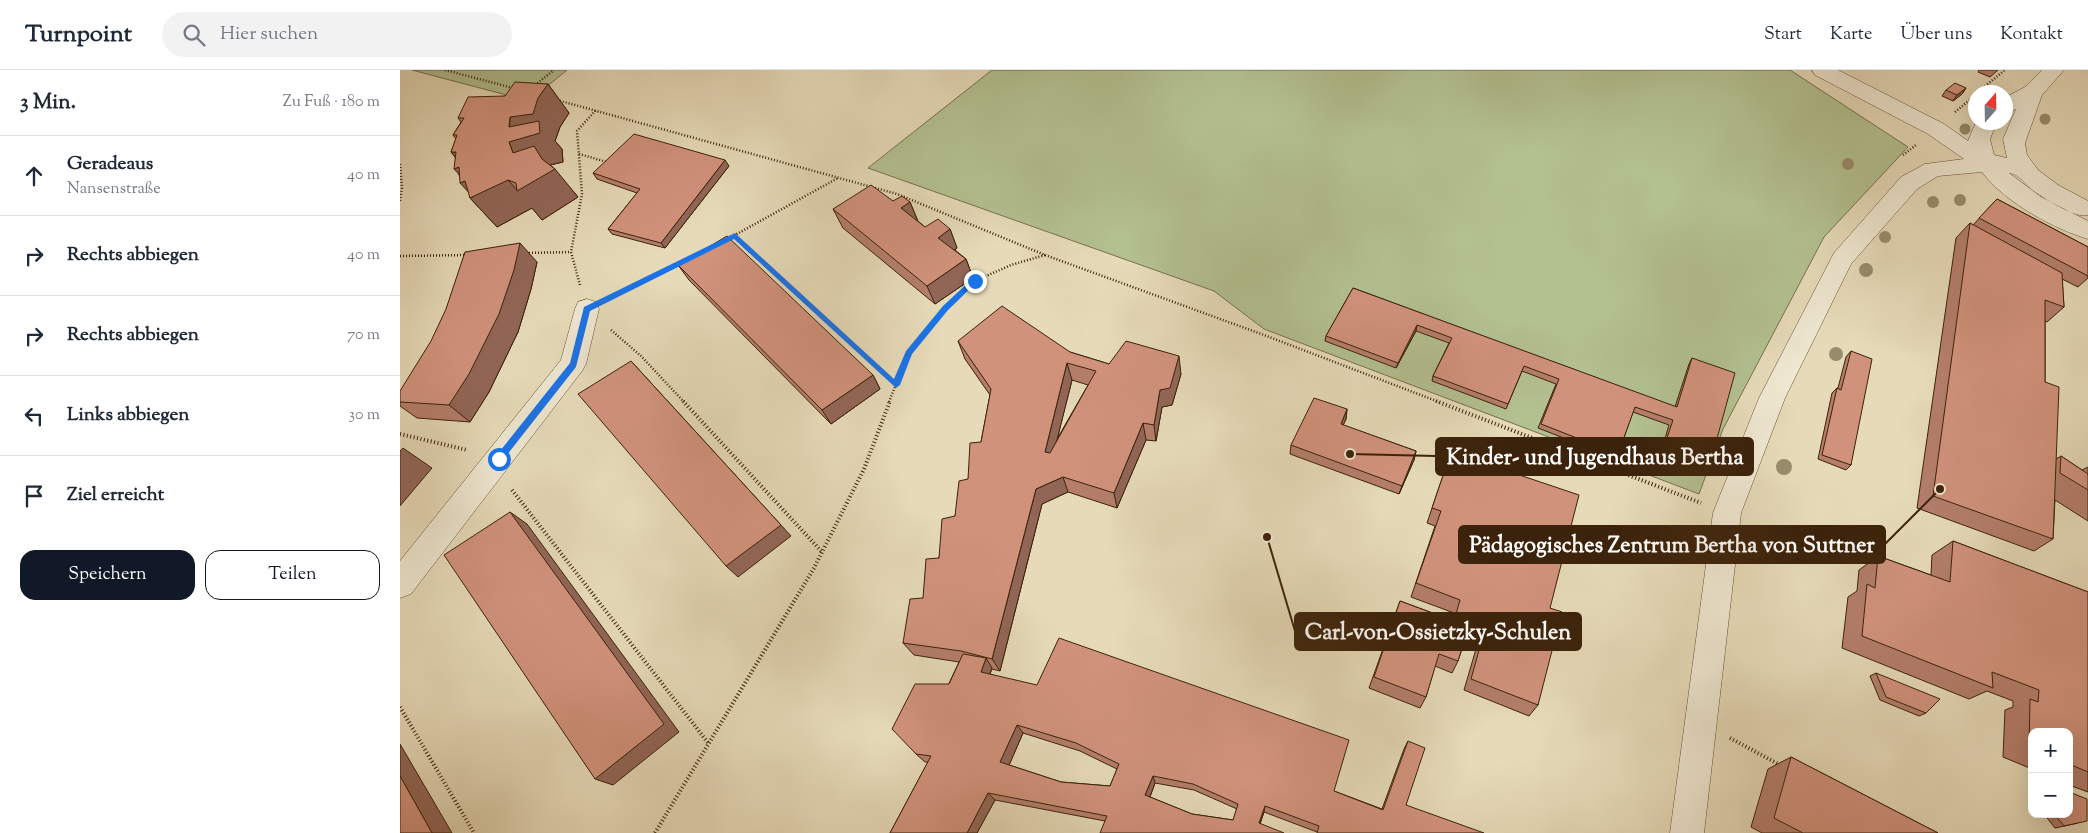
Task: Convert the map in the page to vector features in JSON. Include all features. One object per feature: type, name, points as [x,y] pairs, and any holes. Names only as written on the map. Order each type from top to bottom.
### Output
[{"type":"street","points":[[1822,70],[1936,129],[1987,164],[2007,186],[2088,231]]},
{"type":"street","points":[[2013,102],[2032,92],[2054,70]]},
{"type":"street","points":[[2032,92],[2014,144],[2018,159],[2036,180],[2088,211]]},
{"type":"street","points":[[1981,130],[1980,150],[1987,164]]},
{"type":"street","points":[[1687,833],[1727,513],[1772,398],[1842,259],[1909,183],[1933,169],[1987,164],[2024,167]]},
{"type":"street","points":[[400,584],[573,364],[586,309]]},
{"type":"path","points":[[445,70],[516,90]]},
{"type":"path","points":[[532,87],[554,70]]},
{"type":"path","points":[[1987,85],[2005,70]]},
{"type":"path","points":[[552,99],[897,194],[1045,255],[1264,335],[1727,513]]},
{"type":"path","points":[[596,110],[577,130],[582,194],[570,252],[586,309],[641,356],[822,552]]},
{"type":"path","points":[[579,154],[612,163]]},
{"type":"path","points":[[400,164],[402,188],[400,201]]},
{"type":"path","points":[[718,244],[838,178]]},
{"type":"path","points":[[735,236],[896,385]]},
{"type":"path","points":[[523,253],[570,252]]},
{"type":"path","points":[[400,256],[476,254]]},
{"type":"path","points":[[655,833],[822,552],[864,469],[908,353],[946,308],[975,281],[1011,265],[1045,255]]},
{"type":"path","points":[[586,309],[691,257]]},
{"type":"path","points":[[400,434],[496,462],[709,744]]},
{"type":"path","points":[[400,707],[474,833]]},
{"type":"path","points":[[1701,723],[1788,769]]},
{"type":"green space","points":[[412,70],[567,70],[529,101]]},
{"type":"green space","points":[[992,70],[1790,70],[1908,147],[1824,237],[1723,429],[1699,494],[1264,329],[1214,291],[868,168]]},
{"type":"building","points":[[515,82],[548,84],[538,98],[533,114],[510,117],[509,127],[539,121],[540,133],[509,142],[513,153],[534,146],[542,159],[555,169],[517,191],[516,183],[508,180],[470,198],[465,181],[460,183],[459,167],[454,169],[456,152],[451,152],[457,135],[453,135],[464,118],[458,118],[468,97],[505,96]]},
{"type":"building","points":[[1955,83],[1966,88],[1957,95],[1946,90]]},
{"type":"building","points":[[634,134],[725,160],[661,243],[608,229],[640,189],[593,173]]},
{"type":"building","points":[[871,185],[893,201],[902,196],[910,202],[901,208],[925,227],[938,219],[950,229],[938,238],[966,259],[927,286],[833,209]]},
{"type":"building","points":[[1997,199],[2088,247],[2088,276],[1979,218]]},
{"type":"building","points":[[1970,223],[2062,273],[2064,307],[2045,300],[2045,382],[2059,387],[2053,539],[1933,496]]},
{"type":"building","points":[[727,236],[873,375],[822,410],[678,265]]},
{"type":"building","points":[[520,243],[514,270],[499,314],[469,374],[449,405],[400,402],[400,391],[431,341],[446,309],[465,252]]},
{"type":"building","points":[[1353,288],[1677,407],[1692,358],[1735,373],[1710,464],[1664,447],[1673,420],[1635,407],[1618,454],[1541,424],[1559,379],[1524,366],[1508,404],[1433,376],[1452,338],[1417,325],[1398,363],[1326,336]]},
{"type":"building","points":[[1002,306],[1070,352],[1109,364],[1126,341],[1179,356],[1170,388],[1160,390],[1154,425],[1143,423],[1114,493],[1063,477],[1036,489],[992,659],[961,651],[903,643],[910,599],[923,598],[926,559],[939,558],[942,519],[955,516],[959,481],[968,479],[970,443],[981,442],[991,389],[958,341]],"holes":[[[1067,363],[1096,371],[1050,453],[1045,452]]]},
{"type":"building","points":[[1851,351],[1872,359],[1851,465],[1822,455],[1837,388],[1841,390]]},
{"type":"building","points":[[631,361],[781,525],[726,566],[578,394]]},
{"type":"building","points":[[1314,398],[1347,409],[1341,424],[1416,451],[1402,486],[1291,445]]},
{"type":"building","points":[[1451,452],[1579,495],[1550,608],[1562,612],[1538,705],[1471,679],[1485,629],[1470,623],[1458,661],[1439,654],[1426,697],[1374,677],[1400,601],[1454,621],[1460,600],[1416,583],[1441,511],[1432,508]]},
{"type":"building","points":[[2061,456],[2088,474],[2088,490],[2060,473]]},
{"type":"building","points":[[510,512],[664,724],[595,779],[444,555]]},
{"type":"building","points":[[1953,541],[2088,592],[2088,772],[2073,766],[2073,728],[2029,728],[2030,699],[2038,702],[2039,690],[1992,672],[1993,688],[1862,636],[1867,584],[1875,588],[1878,556],[1950,582]]},
{"type":"building","points":[[1059,638],[1349,740],[1334,791],[1383,810],[1408,741],[1425,748],[1406,805],[1484,833],[1317,833],[1319,826],[1265,806],[1259,823],[1284,833],[1100,833],[1107,816],[988,793],[967,833],[890,833],[931,756],[916,754],[892,729],[915,684],[949,684],[963,654],[986,658],[981,672],[1037,685]],"holes":[[[1017,725],[1076,743],[1119,764],[1110,786],[1061,782],[1000,762]],[[1153,776],[1193,784],[1238,804],[1233,820],[1192,814],[1145,795]]]},
{"type":"building","points":[[1876,673],[1940,699],[1926,713],[1886,697]]},
{"type":"building","points":[[1791,757],[1938,833],[1803,833],[1774,818]]},
{"type":"building","points":[[400,776],[432,833],[400,833]]},
{"type":"building","points":[[2073,794],[2087,799],[2087,821],[2064,826],[2057,818],[2073,818]]},
{"type":"place","name":"Kinder- und Jugendhaus Bertha","points":[[1350,454]]},
{"type":"place","name":"Pädagogisches Zentrum Bertha von Suttner","points":[[1940,489]]},
{"type":"place","name":"Carl-von-Ossietzky-Schulen","points":[[1267,537]]},
{"type":"route","points":[[499,459],[573,364],[586,309],[735,236],[896,385],[908,353],[946,308],[975,281]]}]
